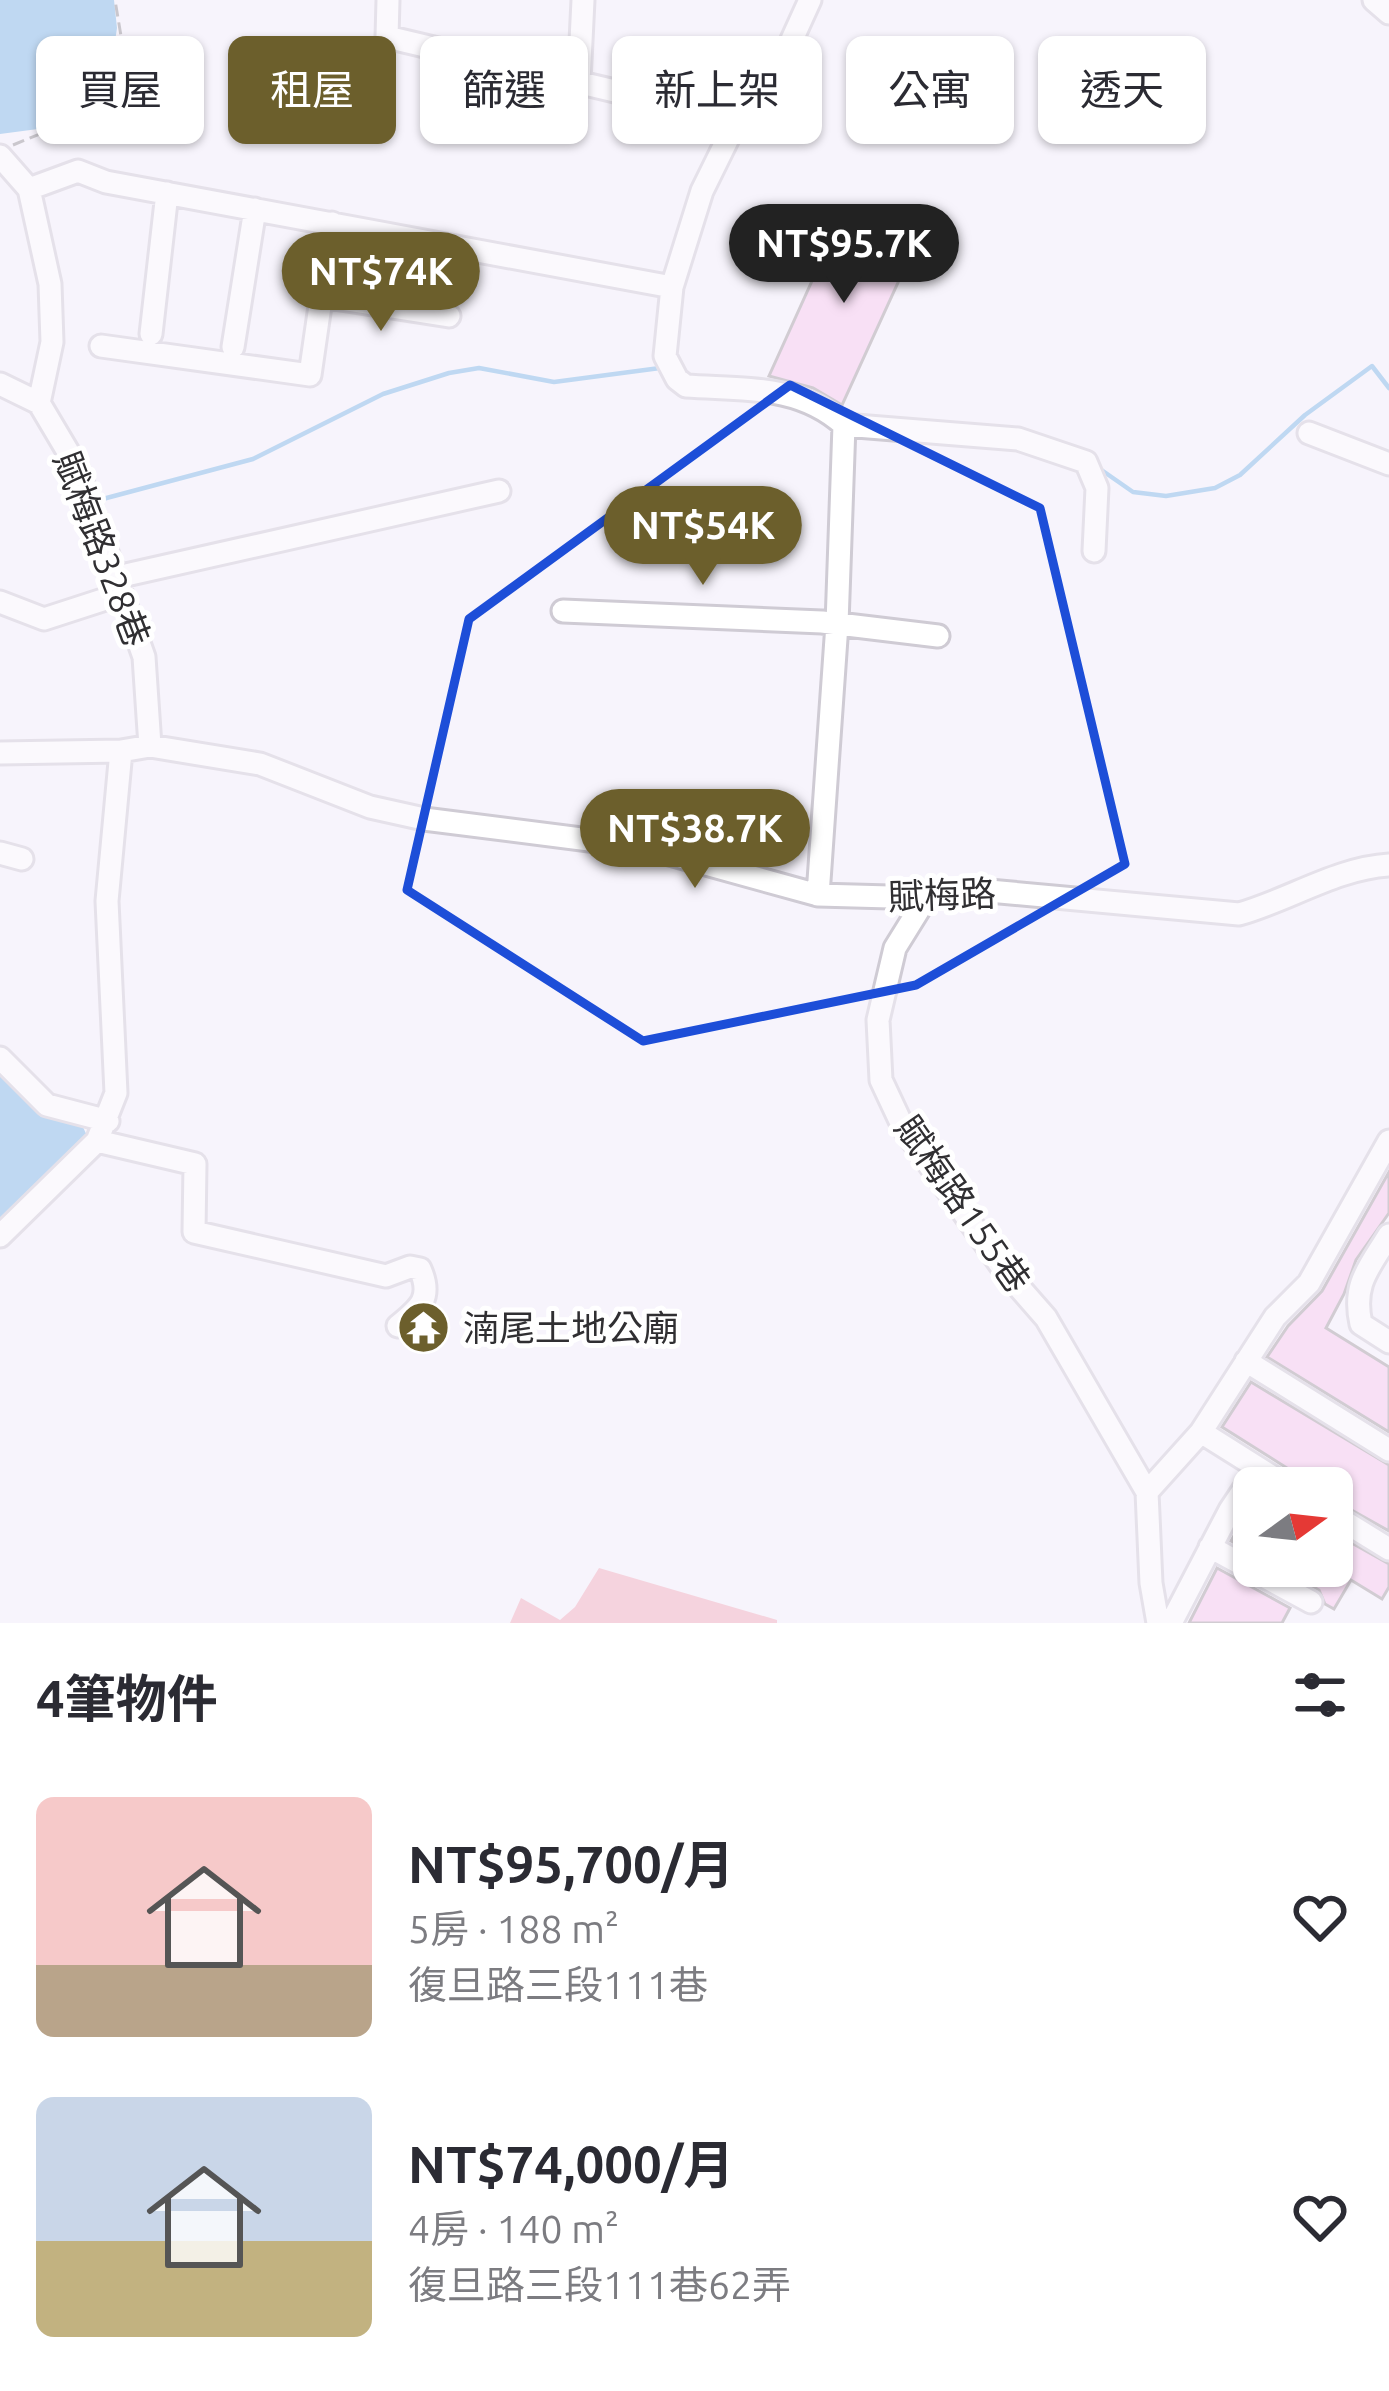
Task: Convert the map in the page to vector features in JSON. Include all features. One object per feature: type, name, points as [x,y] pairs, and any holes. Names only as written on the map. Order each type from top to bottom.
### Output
[{"type":"street","points":[[388,0],[387,37],[420,45]]},
{"type":"street","points":[[581,36],[583,0]]},
{"type":"street","points":[[794,36],[810,0]]},
{"type":"street","points":[[1375,0],[1389,13]]},
{"type":"street","points":[[725,144],[702,191],[672,287],[665,356],[677,379],[686,386],[794,394],[827,410],[844,425],[1018,439],[1086,463],[1097,488],[1094,551]]},
{"type":"street","points":[[0,153],[29,189],[50,284],[52,342],[39,403],[0,384]]},
{"type":"street","points":[[29,189],[78,171],[166,194],[672,287]]},
{"type":"street","points":[[151,334],[166,194]]},
{"type":"street","points":[[233,347],[254,209]]},
{"type":"street","points":[[101,346],[310,375],[332,223]]},
{"type":"street","points":[[321,296],[449,316]]},
{"type":"street","name":"賦梅路328巷","points":[[39,403],[77,467],[144,657],[150,746]]},
{"type":"street","points":[[818,895],[837,624],[844,425]]},
{"type":"street","points":[[1309,433],[1389,464]]},
{"type":"street","points":[[0,602],[44,619],[119,586],[499,491]]},
{"type":"street","points":[[562,611],[837,624],[938,636]]},
{"type":"street","name":"賦梅路","points":[[0,753],[121,752],[150,746],[260,764],[370,807],[424,819],[644,847],[818,895],[926,898],[988,891],[1239,914],[1276,904],[1366,866],[1389,865]]},
{"type":"street","points":[[0,1236],[102,1131],[116,1093],[107,901],[121,752]]},
{"type":"street","name":"賦梅路155巷","points":[[926,898],[895,948],[878,1020],[881,1079],[904,1127],[1004,1270],[1046,1318],[1147,1492]]},
{"type":"street","points":[[0,1058],[47,1106],[195,1164],[194,1232],[386,1276],[410,1267],[420,1269],[427,1297],[398,1326]]},
{"type":"street","points":[[1158,1623],[1151,1583],[1147,1492],[1202,1432],[1275,1317],[1310,1283],[1389,1141]]},
{"type":"street","points":[[1389,1235],[1361,1280],[1356,1299],[1361,1324],[1389,1342]]},
{"type":"street","points":[[1246,1361],[1389,1450]]},
{"type":"street","points":[[1202,1432],[1256,1467]]},
{"type":"street","points":[[1171,1623],[1233,1509]]},
{"type":"street","points":[[1353,1527],[1389,1549]]},
{"type":"street","points":[[1210,1547],[1311,1603]]},
{"type":"path","points":[[0,153],[46,131],[111,63],[122,42],[115,0]]},
{"type":"highlighted area","points":[[790,385],[1040,508],[1125,864],[916,985],[643,1041],[407,890],[469,619]]},
{"type":"shaded area","points":[[599,1568],[777,1623],[510,1623],[521,1598],[560,1620],[575,1607]]},
{"type":"water","points":[[0,0],[114,0],[116,36],[36,36],[36,129],[0,134]]},
{"type":"water","points":[[0,1066],[82,1125],[89,1140],[0,1218]]},
{"type":"building","points":[[845,208],[917,241],[842,405],[813,388],[769,376]]},
{"type":"building","points":[[1389,1172],[1389,1213],[1356,1260],[1326,1328],[1389,1367],[1389,1432],[1267,1357],[1288,1326],[1322,1291]]},
{"type":"building","points":[[1251,1382],[1389,1465],[1389,1531],[1353,1511],[1353,1467],[1285,1467],[1222,1427]]},
{"type":"building","points":[[1353,1544],[1389,1564],[1389,1587],[1382,1599],[1353,1581]]},
{"type":"building","points":[[1217,1568],[1233,1577],[1233,1587],[1252,1587],[1290,1608],[1282,1623],[1189,1623]]},
{"type":"building","points":[[1314,1587],[1347,1587],[1334,1609],[1325,1604]]},
{"type":"waterway","points":[[1100,469],[1133,492],[1166,496],[1215,488],[1240,475],[1305,415],[1372,366],[1389,388]]},
{"type":"waterway","points":[[99,500],[253,459],[383,394],[449,373],[479,368],[554,382],[660,368]]},
{"type":"place","name":"湳尾土地公廟","points":[[424,1328]]}]
